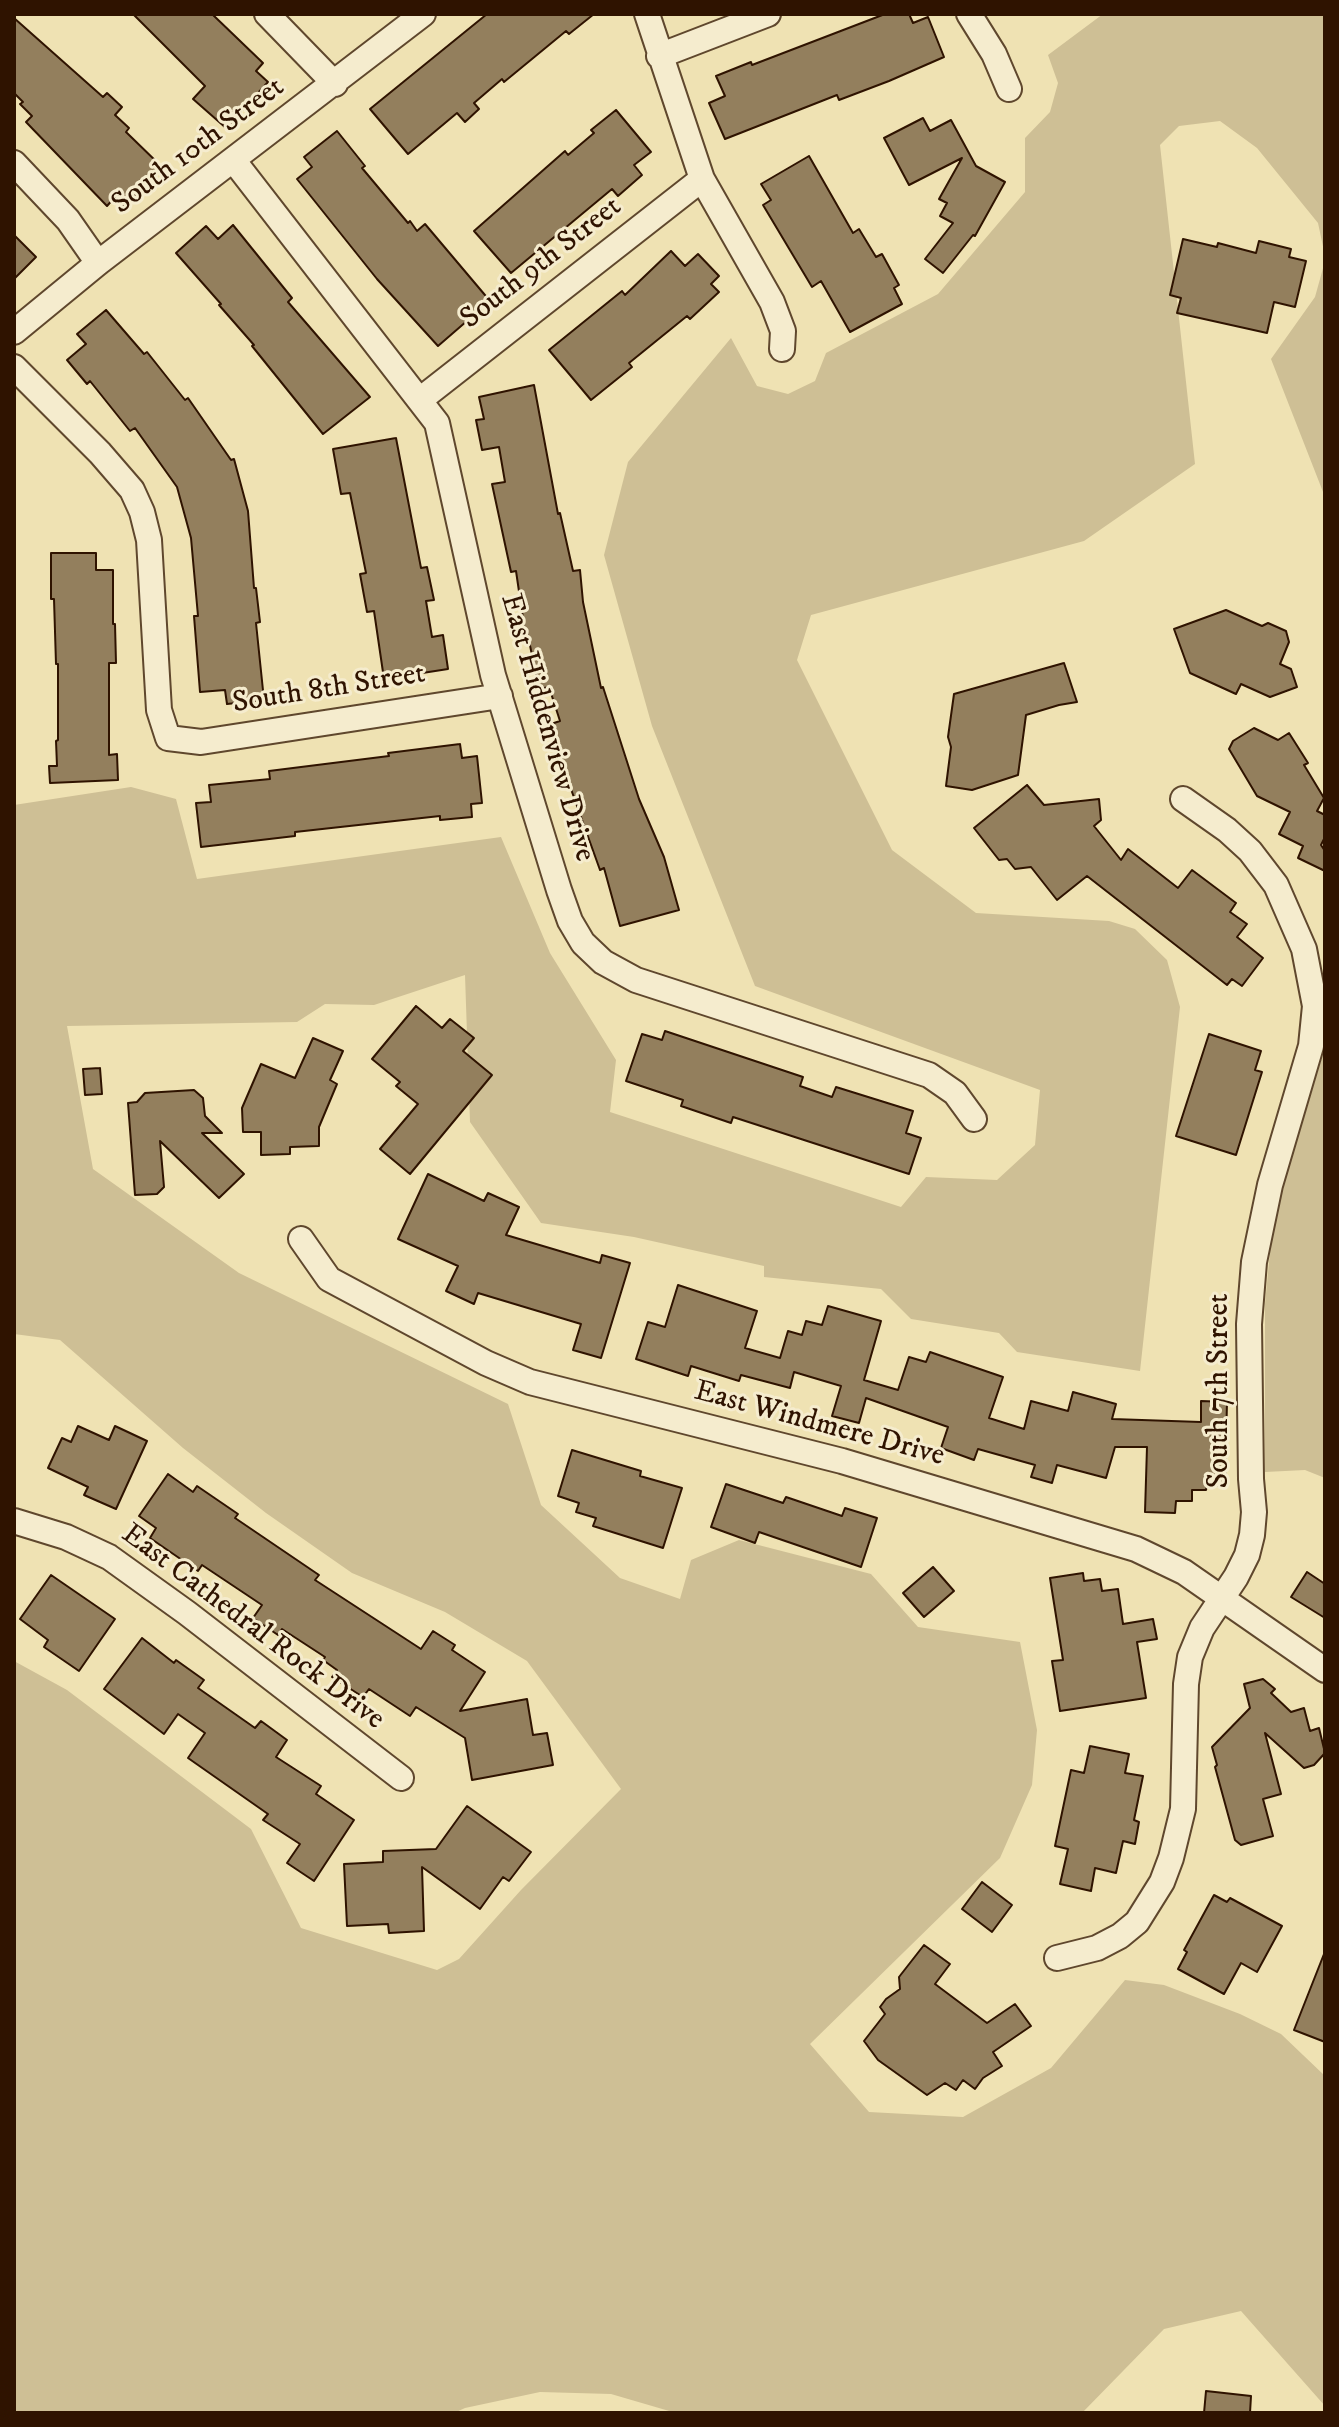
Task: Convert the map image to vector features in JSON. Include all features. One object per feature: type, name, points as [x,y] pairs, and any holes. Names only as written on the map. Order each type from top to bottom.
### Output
[{"type":"street","points":[[267,14],[335,84]]},
{"type":"street","name":"South 10th Street","points":[[14,332],[98,263],[423,14]]},
{"type":"street","points":[[647,14],[702,179],[772,302],[783,331],[782,349]]},
{"type":"street","points":[[659,56],[768,14]]},
{"type":"street","points":[[969,14],[994,54],[1009,89]]},
{"type":"street","name":"East Hiddenview Drive","points":[[234,161],[437,423],[500,696],[570,921],[583,943],[603,962],[636,980],[929,1075],[955,1093],[974,1119]]},
{"type":"street","points":[[14,163],[68,220],[98,263]]},
{"type":"street","name":"South 9th Street","points":[[421,399],[702,179]]},
{"type":"street","name":"South 8th Street","points":[[14,367],[100,453],[132,490],[142,512],[149,540],[159,710],[168,738],[201,742],[500,696]]},
{"type":"street","name":"South 7th Street","points":[[1057,1958],[1097,1948],[1120,1936],[1137,1922],[1162,1882],[1183,1809],[1186,1684],[1190,1657],[1202,1628],[1247,1555],[1254,1512],[1249,1372],[1254,1262],[1270,1185],[1311,1046],[1315,1006],[1304,949],[1276,885],[1250,851],[1183,799]]},
{"type":"street","name":"East Windmere Drive","points":[[301,1239],[329,1279],[486,1363],[530,1382],[842,1461],[1136,1549],[1184,1572],[1325,1670]]},
{"type":"street","name":"East Cathedral Rock Drive","points":[[14,1521],[66,1537],[109,1557],[187,1613],[401,1778]]},
{"type":"shaded area","points":[[1103,14],[1325,14],[1325,256],[1318,223],[1257,148],[1220,121],[1179,126],[1160,145],[1195,464],[1084,541],[811,615],[797,660],[892,850],[976,913],[1109,921],[1135,929],[1167,960],[1180,1007],[1140,1371],[1017,1352],[999,1333],[911,1319],[881,1289],[764,1277],[764,1266],[634,1237],[541,1223],[470,1122],[465,975],[374,1005],[325,1004],[297,1022],[67,1026],[93,1169],[239,1273],[508,1404],[541,1505],[620,1578],[680,1599],[691,1560],[739,1540],[871,1574],[918,1627],[1020,1642],[1037,1730],[1032,1785],[1000,1858],[810,2044],[869,2112],[963,2117],[1051,2068],[1125,1980],[1164,1985],[1240,2014],[1281,2034],[1325,2076],[1325,2406],[1241,2311],[1164,2329],[1082,2413],[676,2413],[611,2394],[540,2392],[454,2413],[14,2413],[14,1661],[67,1690],[251,1829],[301,1928],[437,1970],[459,1959],[521,1890],[621,1789],[527,1661],[445,1612],[352,1573],[266,1513],[183,1448],[60,1340],[14,1334],[14,805],[131,787],[176,799],[197,879],[501,837],[550,953],[616,1060],[610,1112],[901,1207],[926,1177],[997,1180],[1035,1145],[1040,1090],[755,986],[652,726],[604,555],[628,462],[731,338],[757,386],[788,394],[815,381],[826,353],[938,294],[1025,192],[1025,138],[1050,112],[1058,83],[1048,55]]},
{"type":"shaded area","points":[[1325,261],[1325,497],[1271,359],[1315,297]]},
{"type":"shaded area","points":[[1325,1047],[1325,1478],[1305,1470],[1265,1472],[1265,1304],[1273,1220]]},
{"type":"building","points":[[133,14],[212,14],[263,63],[256,71],[268,82],[226,128],[193,99],[205,86]]},
{"type":"building","points":[[487,14],[594,14],[569,34],[566,31],[504,82],[502,79],[474,103],[479,109],[465,122],[457,113],[408,154],[370,109]]},
{"type":"building","points":[[885,14],[909,14],[913,23],[928,17],[944,57],[839,100],[837,95],[725,139],[709,103],[725,96],[716,76]]},
{"type":"building","points":[[14,18],[103,97],[107,93],[122,107],[115,115],[129,128],[126,132],[162,167],[124,206],[115,197],[107,206],[26,122],[32,116],[14,93]]},
{"type":"building","points":[[616,110],[651,152],[634,165],[642,175],[618,196],[612,189],[511,273],[474,231],[565,151],[568,155],[594,133],[591,130]]},
{"type":"building","points":[[923,118],[930,131],[951,120],[976,166],[1005,182],[975,236],[943,273],[925,259],[953,223],[940,216],[947,203],[939,199],[962,158],[909,185],[884,138]]},
{"type":"building","points":[[337,131],[365,166],[362,168],[408,223],[410,221],[417,231],[425,224],[490,301],[438,346],[377,279],[297,179],[312,167],[304,157]]},
{"type":"building","points":[[809,156],[853,233],[859,229],[876,257],[882,254],[899,285],[894,288],[902,304],[850,332],[821,281],[812,287],[763,205],[771,200],[761,184]]},
{"type":"building","points":[[233,225],[292,298],[288,302],[370,397],[323,434],[221,304],[176,253],[206,226],[218,239]]},
{"type":"building","points":[[14,235],[36,257],[14,279]]},
{"type":"building","points":[[1183,239],[1217,247],[1218,243],[1256,253],[1259,241],[1291,249],[1289,257],[1306,261],[1295,307],[1274,302],[1267,333],[1177,313],[1181,298],[1170,295]]},
{"type":"building","points":[[671,251],[685,266],[698,254],[719,276],[711,284],[719,292],[690,319],[687,316],[629,363],[632,367],[591,400],[549,350],[622,291],[625,295]]},
{"type":"building","points":[[106,310],[144,354],[147,352],[185,400],[188,398],[231,460],[234,459],[248,511],[260,622],[256,623],[264,700],[227,704],[225,690],[200,692],[194,616],[198,616],[191,538],[177,487],[135,428],[130,431],[90,381],[87,384],[67,360],[86,344],[77,334]]},
{"type":"building","points":[[534,385],[558,514],[573,571],[580,570],[583,602],[601,688],[639,799],[664,857],[679,910],[620,926],[604,868],[600,870],[567,778],[551,724],[560,721],[549,687],[539,689],[525,632],[516,571],[511,572],[492,484],[505,482],[499,447],[482,450],[476,420],[484,419],[479,397]]},
{"type":"building","points":[[396,438],[421,568],[427,567],[434,600],[426,601],[432,637],[443,635],[448,669],[384,679],[374,611],[367,612],[360,574],[366,573],[350,493],[341,494],[333,449]]},
{"type":"building","points":[[51,553],[96,553],[96,570],[113,570],[116,663],[109,663],[109,755],[117,754],[118,780],[50,783],[49,766],[57,766],[58,740],[58,664],[54,599],[51,599]]},
{"type":"building","points":[[1226,610],[1262,626],[1268,623],[1286,631],[1289,642],[1280,664],[1291,669],[1297,687],[1270,697],[1241,684],[1236,694],[1190,673],[1174,629]]},
{"type":"building","points":[[1064,663],[1077,702],[1026,715],[1018,775],[972,790],[946,786],[954,694]]},
{"type":"building","points":[[1254,728],[1278,740],[1289,733],[1308,763],[1304,765],[1324,798],[1317,811],[1325,815],[1325,837],[1321,845],[1325,851],[1325,871],[1298,858],[1303,846],[1279,834],[1290,812],[1257,796],[1229,749],[1233,741]]},
{"type":"building","points":[[460,744],[462,758],[477,756],[482,803],[471,804],[472,817],[440,820],[440,816],[295,832],[295,836],[201,847],[196,803],[211,802],[209,785],[270,779],[269,771]]},
{"type":"building","points":[[1027,785],[1044,805],[1099,799],[1101,820],[1094,826],[1121,860],[1128,849],[1178,888],[1192,870],[1236,903],[1230,912],[1247,924],[1237,937],[1263,958],[1242,986],[1232,979],[1227,985],[1087,876],[1057,900],[1031,867],[1015,869],[1007,859],[999,860],[974,828]]},
{"type":"building","points":[[416,1006],[442,1028],[450,1019],[474,1038],[463,1051],[492,1075],[410,1174],[380,1149],[418,1104],[396,1086],[400,1082],[372,1059]]},
{"type":"building","points":[[665,1031],[803,1077],[800,1086],[832,1097],[836,1087],[913,1111],[906,1133],[921,1138],[909,1174],[733,1117],[731,1123],[681,1106],[683,1100],[626,1081],[642,1034],[662,1040]]},
{"type":"building","points":[[1209,1034],[1261,1051],[1255,1070],[1262,1072],[1236,1155],[1176,1136]]},
{"type":"building","points":[[313,1038],[343,1051],[330,1080],[337,1084],[319,1127],[319,1146],[290,1147],[290,1154],[261,1155],[261,1132],[243,1132],[242,1108],[261,1064],[295,1078]]},
{"type":"building","points":[[100,1068],[102,1094],[85,1095],[83,1069]]},
{"type":"building","points":[[194,1090],[203,1098],[205,1116],[222,1133],[202,1133],[244,1174],[219,1198],[160,1141],[164,1187],[157,1194],[135,1195],[128,1103],[137,1102],[145,1093]]},
{"type":"building","points":[[428,1174],[484,1201],[488,1193],[519,1207],[506,1235],[600,1263],[602,1255],[630,1263],[601,1358],[573,1350],[581,1324],[478,1293],[474,1304],[446,1291],[458,1266],[398,1239]]},
{"type":"building","points":[[678,1285],[757,1311],[745,1348],[780,1358],[788,1331],[802,1335],[806,1321],[822,1325],[828,1306],[881,1321],[864,1380],[898,1390],[909,1357],[926,1362],[930,1352],[1003,1377],[989,1418],[1024,1429],[1031,1401],[1068,1411],[1073,1392],[1116,1404],[1112,1419],[1201,1422],[1201,1401],[1227,1402],[1225,1486],[1207,1485],[1206,1490],[1192,1490],[1192,1501],[1176,1501],[1175,1513],[1145,1512],[1147,1447],[1115,1447],[1106,1478],[1057,1465],[1052,1483],[1031,1477],[1035,1465],[978,1449],[974,1460],[941,1448],[948,1427],[866,1398],[859,1423],[832,1416],[841,1386],[794,1372],[790,1388],[741,1375],[739,1381],[691,1366],[688,1376],[636,1359],[648,1322],[665,1327]]},
{"type":"building","points":[[78,1426],[109,1440],[115,1426],[147,1441],[116,1509],[84,1495],[88,1487],[48,1468],[62,1438],[71,1442]]},
{"type":"building","points":[[572,1450],[641,1471],[640,1476],[682,1488],[663,1548],[593,1526],[596,1518],[576,1512],[579,1503],[558,1496]]},
{"type":"building","points":[[168,1474],[193,1492],[197,1486],[238,1514],[235,1518],[319,1575],[315,1580],[421,1649],[433,1631],[455,1645],[452,1650],[485,1672],[460,1711],[527,1699],[533,1735],[547,1733],[553,1765],[472,1780],[465,1738],[416,1707],[410,1716],[369,1689],[363,1697],[332,1677],[337,1670],[323,1660],[325,1657],[282,1629],[278,1635],[253,1618],[262,1605],[202,1565],[198,1571],[150,1538],[156,1528],[139,1516]]},
{"type":"building","points":[[726,1484],[783,1503],[786,1497],[842,1516],[845,1508],[877,1518],[861,1567],[759,1532],[755,1543],[711,1527]]},
{"type":"building","points":[[933,1567],[954,1591],[924,1617],[903,1593]]},
{"type":"building","points":[[1307,1572],[1325,1584],[1325,1618],[1291,1597]]},
{"type":"building","points":[[1083,1573],[1084,1581],[1100,1579],[1102,1591],[1118,1589],[1123,1624],[1153,1619],[1157,1639],[1137,1642],[1146,1698],[1060,1711],[1052,1661],[1063,1660],[1050,1578]]},
{"type":"building","points":[[51,1575],[115,1619],[79,1671],[44,1647],[48,1640],[20,1619]]},
{"type":"building","points":[[142,1638],[174,1663],[176,1660],[204,1680],[198,1688],[255,1728],[261,1721],[287,1740],[276,1757],[321,1786],[316,1794],[354,1820],[314,1881],[287,1863],[300,1844],[263,1820],[268,1814],[188,1758],[205,1733],[178,1714],[164,1734],[104,1689]]},
{"type":"building","points":[[1263,1679],[1275,1689],[1271,1693],[1291,1712],[1304,1708],[1310,1731],[1319,1728],[1325,1753],[1314,1765],[1304,1768],[1265,1733],[1281,1794],[1263,1799],[1273,1836],[1241,1845],[1235,1840],[1212,1747],[1250,1708],[1244,1684]]},
{"type":"building","points":[[1090,1746],[1129,1754],[1125,1773],[1143,1776],[1134,1820],[1139,1822],[1135,1844],[1123,1841],[1116,1873],[1095,1868],[1091,1891],[1060,1884],[1068,1849],[1055,1846],[1071,1770],[1084,1773]]},
{"type":"building","points":[[467,1806],[531,1852],[509,1881],[503,1877],[480,1909],[422,1867],[424,1931],[389,1933],[388,1924],[347,1926],[344,1864],[383,1862],[383,1851],[436,1849]]},
{"type":"building","points":[[982,1882],[1012,1905],[992,1932],[962,1909]]},
{"type":"building","points":[[1214,1895],[1227,1902],[1230,1898],[1282,1926],[1257,1972],[1241,1963],[1224,1994],[1178,1969],[1187,1952],[1184,1950]]},
{"type":"building","points":[[924,1945],[950,1964],[935,1984],[987,2023],[1015,2004],[1031,2026],[993,2052],[1002,2066],[983,2078],[975,2089],[963,2080],[956,2090],[945,2083],[927,2095],[878,2060],[864,2041],[885,2014],[880,2007],[900,1989],[899,1977]]},
{"type":"building","points":[[1325,1955],[1325,2042],[1294,2030]]},
{"type":"building","points":[[1206,2391],[1251,2396],[1250,2413],[1204,2413]]}]
